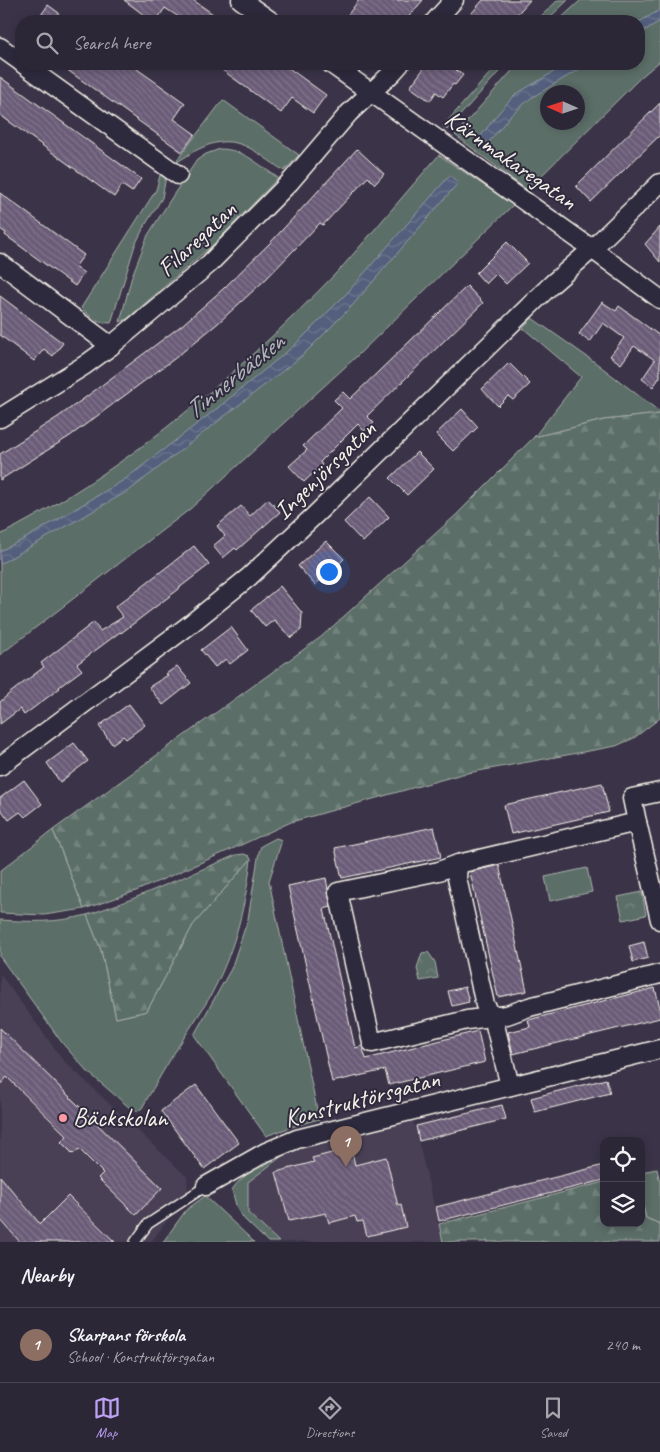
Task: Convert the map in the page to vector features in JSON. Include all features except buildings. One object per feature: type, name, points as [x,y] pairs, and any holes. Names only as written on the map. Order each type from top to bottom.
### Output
[{"type":"street","points":[[241,0],[262,15]]},
{"type":"street","points":[[440,15],[454,0]]},
{"type":"street","points":[[0,47],[15,58]]},
{"type":"street","points":[[32,70],[178,175]]},
{"type":"street","name":"Kärnmakaregatan","points":[[340,70],[592,248],[660,299]]},
{"type":"street","name":"Filaregatan","points":[[0,418],[85,365],[176,292],[223,250],[290,182],[349,113],[395,70]]},
{"type":"street","name":"Ingenjörsgatan","points":[[0,766],[188,626],[249,577],[552,284],[660,183]]},
{"type":"street","points":[[0,263],[111,346]]},
{"type":"street","points":[[660,792],[632,798],[660,920]]},
{"type":"street","name":"Konstruktörsgatan","points":[[637,822],[458,864],[439,871],[338,892],[372,1043],[467,1020],[507,1015],[529,1007],[660,974]]},
{"type":"street","points":[[458,864],[457,878],[485,1005],[493,1017],[510,1086]]},
{"type":"street","name":"Konstruktörsgatan","points":[[206,1186],[266,1152],[297,1139],[660,1049]]},
{"type":"lane","points":[[135,1242],[148,1224],[206,1186]]},
{"type":"shaded area","name":"Bäckskolan","points":[[0,974],[63,1060],[187,1177],[188,1192],[151,1242],[0,1242]]},
{"type":"shaded area","points":[[413,1120],[443,1242],[279,1242],[248,1213],[248,1182],[286,1153]]},
{"type":"green space","points":[[558,0],[568,0],[552,15],[542,15]]},
{"type":"green space","points":[[581,0],[660,0],[660,61],[641,77],[527,190],[455,135],[513,70],[645,70],[645,15],[565,15]]},
{"type":"green space","points":[[493,70],[501,70],[447,130],[443,126]]},
{"type":"green space","points":[[223,100],[299,155],[284,171],[245,146],[225,142],[214,143],[194,151],[174,164]]},
{"type":"green space","points":[[220,149],[244,155],[278,178],[216,242],[127,319],[120,322],[132,276],[148,235],[197,160],[206,154]]},
{"type":"green space","points":[[439,155],[513,205],[357,356],[190,509],[0,655],[0,535],[102,475],[196,404],[266,342],[342,267]]},
{"type":"green space","points":[[161,172],[166,176],[162,198],[135,245],[111,323],[98,321],[81,308],[156,190]]},
{"type":"green space","points":[[532,318],[596,363],[660,412],[660,414],[604,420],[534,437],[581,377],[523,328]]},
{"type":"green space","points":[[660,414],[660,718],[634,738],[616,746],[462,774],[291,822],[136,891],[84,909],[53,830],[321,637],[456,515],[534,437],[604,420]]},
{"type":"green space","points":[[53,830],[84,909],[44,915],[0,913],[0,871]]},
{"type":"green space","points":[[276,838],[282,840],[269,881],[319,1119],[266,1136],[194,1035],[231,969],[248,919],[261,846]]},
{"type":"green space","points":[[244,854],[251,859],[193,925],[147,1011],[116,1018],[101,950],[87,915],[132,899],[236,855]]},
{"type":"green space","points":[[251,859],[239,925],[215,987],[205,1006],[168,1062],[142,1108],[138,1111],[131,1109],[87,1071],[63,1044],[0,957],[0,920],[44,921],[87,915],[101,950],[116,1018],[147,1011],[193,925]]},
{"type":"green space","points":[[587,868],[592,892],[550,901],[545,877]]},
{"type":"green space","points":[[642,892],[646,915],[623,920],[618,897]]},
{"type":"green space","points":[[428,952],[435,962],[438,978],[420,981],[417,968],[422,953]]},
{"type":"green space","points":[[286,1153],[248,1182],[248,1213],[279,1242],[268,1242],[245,1220],[237,1209],[232,1190],[249,1172]]},
{"type":"green space","points":[[657,1169],[660,1182],[660,1224],[646,1218],[645,1171]]},
{"type":"green space","points":[[600,1183],[600,1227],[645,1227],[645,1214],[646,1218],[660,1224],[660,1242],[443,1242],[439,1224]]},
{"type":"green space","points":[[205,1196],[254,1242],[163,1242],[186,1210]]},
{"type":"water","points":[[660,10],[660,21],[645,30],[645,19]]},
{"type":"water","points":[[557,70],[578,70],[553,85],[540,85],[540,93],[510,116],[485,147],[477,141],[516,94]]},
{"type":"water","points":[[450,175],[458,183],[351,307],[303,355],[130,490],[0,564],[0,551],[26,538],[124,480],[295,345],[347,293]]},
{"type":"place","name":"Bäckskolan","points":[[63,1118]]},
{"type":"place","name":"Skarpans förskola","points":[[346,1167]]},
{"type":"water label","name":"Tinnerbäcken","points":[[234,376]]}]
